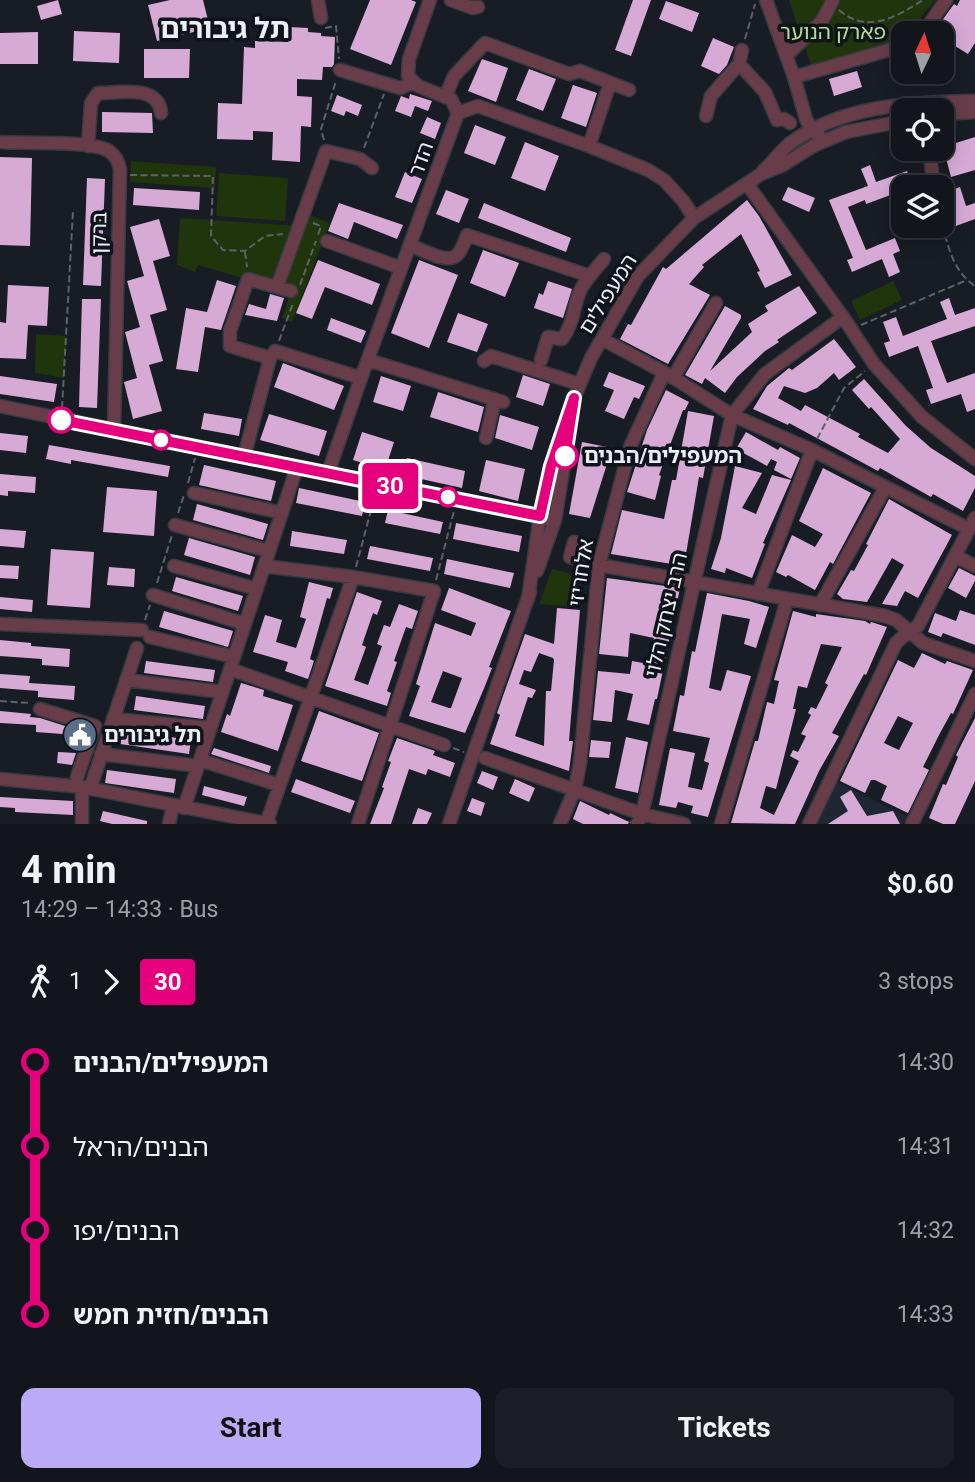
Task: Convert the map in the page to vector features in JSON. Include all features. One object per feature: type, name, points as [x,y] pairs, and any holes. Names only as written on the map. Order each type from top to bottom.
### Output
[{"type":"street","points":[[318,0],[321,18]]},
{"type":"street","points":[[430,0],[409,59],[408,76],[412,83],[452,99],[458,113],[478,106],[648,170],[664,180],[694,218]]},
{"type":"street","points":[[451,0],[478,7]]},
{"type":"street","points":[[766,0],[806,119],[812,131],[832,138]]},
{"type":"street","points":[[932,21],[946,0]]},
{"type":"street","points":[[786,56],[822,21],[832,2]]},
{"type":"street","points":[[445,97],[454,76],[485,43],[569,74],[580,71],[629,90]]},
{"type":"street","points":[[794,77],[891,49]]},
{"type":"street","points":[[706,116],[711,96],[739,64],[742,50]]},
{"type":"street","points":[[739,64],[765,92],[777,120],[784,119],[790,123]]},
{"type":"street","points":[[340,70],[388,86],[400,88],[412,83]]},
{"type":"street","points":[[794,77],[819,121],[829,123]]},
{"type":"street","points":[[589,146],[610,83]]},
{"type":"street","points":[[88,146],[91,103],[98,93],[142,93],[156,98],[161,113]]},
{"type":"street","name":"המעפילים","points":[[528,598],[540,516],[551,466],[579,383],[638,276],[694,218],[761,174],[788,145],[812,131],[849,115],[891,106],[975,101]]},
{"type":"street","points":[[954,114],[975,112]]},
{"type":"street","name":"הדר","points":[[328,473],[360,378],[458,113]]},
{"type":"street","name":"המעפילים","points":[[761,174],[846,132],[891,123]]},
{"type":"street","points":[[0,142],[88,146],[107,150],[117,158],[120,175]]},
{"type":"street","points":[[277,287],[326,151],[360,159],[372,168]]},
{"type":"street","name":"ברקן","points":[[114,430],[120,175]]},
{"type":"street","points":[[747,184],[874,363],[922,417],[975,459]]},
{"type":"street","points":[[410,245],[444,258],[451,258],[458,254],[467,235],[590,276]]},
{"type":"street","points":[[327,241],[401,268]]},
{"type":"street","points":[[541,360],[548,337],[562,339],[565,335],[575,313],[580,290],[604,259]]},
{"type":"street","points":[[291,291],[248,279],[230,331],[230,346],[360,378]]},
{"type":"street","name":"אלחריזי","points":[[560,824],[575,789],[599,565],[630,447],[668,375],[716,303]]},
{"type":"street","points":[[732,415],[765,374],[843,317]]},
{"type":"street","points":[[602,339],[668,375],[732,415],[812,450],[885,488],[972,524],[918,626],[896,643],[809,824]]},
{"type":"street","points":[[244,457],[273,355]]},
{"type":"street","points":[[484,362],[491,356],[579,383]]},
{"type":"street","points":[[368,360],[499,401],[486,438]]},
{"type":"street","name":"המעפילים","points":[[449,824],[555,520],[574,398]]},
{"type":"street","points":[[2,408],[555,520]]},
{"type":"street","name":"הרב יצחק הלוי","points":[[640,819],[732,415]]},
{"type":"street","points":[[758,594],[812,450]]},
{"type":"street","points":[[169,824],[199,763],[298,467]]},
{"type":"street","points":[[820,605],[885,488]]},
{"type":"street","points":[[194,493],[282,513]]},
{"type":"street","points":[[175,524],[270,551]]},
{"type":"street","points":[[584,545],[573,542],[569,556],[599,565],[693,583],[885,616],[896,620],[923,643],[975,661]]},
{"type":"street","points":[[956,556],[975,566]]},
{"type":"street","points":[[174,566],[257,589]]},
{"type":"street","points":[[264,566],[353,577],[433,591],[358,824]]},
{"type":"street","points":[[0,779],[83,784],[178,806],[220,819],[268,824],[279,785],[353,577]]},
{"type":"street","points":[[153,595],[245,624]]},
{"type":"street","points":[[721,824],[787,600]]},
{"type":"street","points":[[0,624],[146,634],[232,663],[309,698],[443,745]]},
{"type":"street","points":[[83,784],[101,754],[137,648]]},
{"type":"street","points":[[126,680],[222,692]]},
{"type":"street","points":[[912,824],[975,694]]},
{"type":"street","points":[[40,709],[96,726],[83,784],[82,824]]},
{"type":"street","points":[[113,719],[210,728]]},
{"type":"street","points":[[101,754],[199,763],[279,785]]},
{"type":"street","points":[[485,758],[575,789],[640,819],[684,824]]},
{"type":"path","points":[[742,50],[757,0]]},
{"type":"path","points":[[832,2],[849,19],[869,24],[911,8],[923,0]]},
{"type":"path","points":[[321,18],[323,28],[336,26],[340,70],[321,129],[326,151]]},
{"type":"path","points":[[360,159],[388,86]]},
{"type":"path","points":[[120,175],[213,176],[211,236],[223,250],[245,251],[265,236],[298,232]]},
{"type":"path","points":[[61,420],[73,211]]},
{"type":"path","points":[[273,355],[321,226],[302,219]]},
{"type":"path","points":[[946,238],[954,265],[975,286]]},
{"type":"path","points":[[245,251],[248,279]]},
{"type":"path","points":[[851,330],[967,280]]},
{"type":"path","points":[[812,450],[844,388],[874,363]]},
{"type":"path","points":[[146,634],[153,595],[199,447]]},
{"type":"path","points":[[353,577],[378,483]]},
{"type":"path","points":[[433,591],[457,499]]},
{"type":"path","points":[[0,701],[40,704],[40,709]]},
{"type":"shaded area","points":[[835,781],[908,817],[903,824],[814,824]]},
{"type":"green space","name":"פארק הנוער","points":[[789,0],[935,0],[918,21],[891,21],[891,45],[813,71]]},
{"type":"green space","points":[[131,161],[216,167],[215,188],[130,182]]},
{"type":"green space","points":[[219,173],[288,178],[285,221],[216,216]]},
{"type":"green space","points":[[304,213],[330,223],[292,322],[282,318],[291,292],[198,265],[195,272],[177,265],[180,218],[300,226]]},
{"type":"green space","points":[[893,281],[902,300],[860,320],[851,301]]},
{"type":"green space","points":[[36,334],[66,336],[64,378],[35,373]]},
{"type":"green space","points":[[552,569],[581,576],[577,607],[539,604]]},
{"type":"building","points":[[58,0],[62,14],[41,20],[37,6]]},
{"type":"building","points":[[170,0],[203,0],[210,28],[157,41],[148,5]]},
{"type":"building","points":[[370,0],[416,2],[391,65],[350,49]]},
{"type":"building","points":[[633,0],[651,0],[631,56],[615,50]]},
{"type":"building","points":[[960,0],[975,0],[975,43],[968,54],[954,45],[954,21],[942,21],[954,4],[957,6]]},
{"type":"building","points":[[666,1],[699,13],[692,32],[659,19]]},
{"type":"building","points":[[289,27],[308,28],[308,32],[335,37],[334,64],[332,67],[323,67],[322,80],[297,79],[297,96],[312,97],[311,127],[301,126],[300,162],[272,160],[273,132],[253,131],[253,140],[217,139],[218,103],[242,104],[244,47],[255,48],[255,41],[288,42]]},
{"type":"building","points":[[74,31],[120,33],[119,63],[73,61]]},
{"type":"building","points":[[38,32],[38,64],[0,64],[0,33]]},
{"type":"building","points":[[713,38],[734,47],[727,65],[719,74],[701,66]]},
{"type":"building","points":[[144,49],[190,49],[189,78],[144,78]]},
{"type":"building","points":[[482,59],[508,68],[496,102],[468,91]]},
{"type":"building","points":[[529,69],[556,79],[543,111],[516,100]]},
{"type":"building","points":[[857,71],[862,87],[834,96],[829,79]]},
{"type":"building","points":[[573,85],[597,93],[586,127],[561,118]]},
{"type":"building","points":[[410,94],[432,101],[428,111],[415,106],[411,117],[395,111],[401,96],[409,99]]},
{"type":"building","points":[[337,95],[362,105],[358,116],[346,111],[344,116],[331,111]]},
{"type":"building","points":[[102,112],[152,113],[153,133],[102,132]]},
{"type":"building","points":[[427,117],[441,123],[435,139],[420,133]]},
{"type":"building","points":[[475,125],[506,137],[495,165],[464,153]]},
{"type":"building","points":[[975,137],[975,170],[950,175],[947,161],[954,161],[954,144]]},
{"type":"building","points":[[525,142],[559,156],[545,191],[511,178]]},
{"type":"building","points":[[0,157],[32,158],[30,246],[0,245]]},
{"type":"building","points":[[870,165],[876,182],[891,177],[891,195],[866,204],[865,200],[848,207],[866,250],[895,238],[900,251],[893,254],[900,272],[889,277],[882,259],[852,272],[847,260],[853,258],[829,200],[868,186],[861,169]]},
{"type":"building","points":[[405,172],[422,179],[412,203],[395,197]]},
{"type":"building","points":[[87,178],[105,179],[101,286],[83,285]]},
{"type":"building","points":[[788,187],[815,198],[809,212],[782,200]]},
{"type":"building","points":[[960,187],[966,206],[975,203],[975,219],[954,227],[954,211],[954,189]]},
{"type":"building","points":[[134,188],[200,192],[199,210],[133,205]]},
{"type":"building","points":[[446,190],[469,199],[459,223],[436,214]]},
{"type":"building","points":[[747,200],[792,275],[765,288],[757,272],[760,271],[741,234],[702,265],[704,267],[689,284],[710,295],[668,364],[620,339],[628,324],[631,325],[663,267],[666,269]]},
{"type":"building","points":[[339,203],[403,225],[397,239],[354,222],[348,239],[328,231]]},
{"type":"building","points":[[484,203],[571,238],[566,252],[478,218]]},
{"type":"building","points":[[159,219],[170,256],[153,261],[167,310],[150,315],[163,361],[149,365],[162,411],[133,419],[124,382],[137,378],[125,332],[140,327],[127,281],[144,276],[130,227]]},
{"type":"building","points":[[483,250],[519,263],[505,297],[470,283]]},
{"type":"building","points":[[318,260],[380,284],[372,305],[325,287],[312,319],[296,313]]},
{"type":"building","points":[[419,260],[458,275],[429,348],[391,333]]},
{"type":"building","points":[[217,280],[236,286],[221,330],[205,327],[198,372],[176,369],[186,308],[207,312]]},
{"type":"building","points":[[548,281],[572,289],[563,318],[534,308],[539,293],[543,295]]},
{"type":"building","points":[[8,285],[49,287],[47,326],[28,325],[26,359],[0,358],[0,322],[6,323]]},
{"type":"building","points":[[799,286],[817,313],[777,340],[779,342],[737,377],[725,393],[705,378],[702,384],[685,375],[725,306],[741,315],[741,318],[710,371],[752,332],[748,324],[768,311],[765,306]]},
{"type":"building","points":[[270,294],[284,298],[277,321],[245,315],[249,304],[266,309]]},
{"type":"building","points":[[949,298],[955,315],[975,308],[975,326],[931,341],[947,383],[975,373],[975,409],[967,412],[961,394],[931,404],[926,390],[933,388],[918,346],[889,357],[884,343],[890,341],[883,322],[896,317],[903,336],[947,319],[940,302]]},
{"type":"building","points":[[82,299],[101,299],[97,408],[79,407]]},
{"type":"building","points":[[458,313],[488,324],[477,352],[447,342]]},
{"type":"building","points":[[331,318],[366,331],[361,343],[327,330]]},
{"type":"building","points":[[834,339],[856,367],[839,380],[834,373],[817,388],[805,393],[784,386],[778,398],[801,411],[805,405],[860,434],[858,437],[888,453],[900,439],[852,390],[864,379],[906,426],[931,448],[975,476],[975,488],[963,511],[933,494],[931,497],[880,468],[878,471],[789,423],[788,425],[753,409],[767,386],[789,368],[792,370]]},
{"type":"building","points":[[283,363],[344,386],[334,410],[274,387]]},
{"type":"building","points":[[609,372],[645,386],[639,399],[634,397],[624,419],[605,411],[614,390],[603,386]]},
{"type":"building","points":[[523,375],[550,384],[543,406],[516,397]]},
{"type":"building","points":[[0,376],[57,384],[54,402],[0,394]]},
{"type":"building","points":[[381,376],[411,386],[403,411],[373,402]]},
{"type":"building","points":[[666,390],[689,402],[683,410],[659,475],[661,476],[655,500],[627,492],[647,430]]},
{"type":"building","points":[[438,392],[484,407],[478,432],[430,417]]},
{"type":"building","points":[[688,411],[714,416],[703,478],[699,477],[684,566],[611,554],[622,510],[664,519],[672,480],[676,480]]},
{"type":"building","points":[[204,413],[242,419],[239,436],[201,429]]},
{"type":"building","points":[[269,414],[327,431],[319,456],[260,440]]},
{"type":"building","points":[[500,415],[539,427],[532,450],[495,438]]},
{"type":"building","points":[[362,432],[394,442],[385,470],[353,460]]},
{"type":"building","points":[[746,432],[778,450],[780,447],[800,458],[791,479],[774,470],[777,462],[771,459],[767,466],[736,449]]},
{"type":"building","points":[[0,433],[28,436],[26,453],[0,450]]},
{"type":"building","points":[[582,442],[612,448],[590,518],[569,514]]},
{"type":"building","points":[[49,445],[170,466],[168,477],[71,460],[71,464],[46,459]]},
{"type":"building","points":[[407,458],[465,471],[462,488],[403,475]]},
{"type":"building","points":[[486,460],[525,469],[518,501],[479,491]]},
{"type":"building","points":[[204,465],[276,481],[271,501],[199,485]]},
{"type":"building","points":[[735,466],[762,473],[742,508],[756,514],[772,475],[791,480],[763,543],[765,544],[752,578],[726,568],[725,573],[711,569],[721,538]]},
{"type":"building","points":[[823,468],[871,493],[833,564],[830,562],[815,590],[788,575],[786,577],[776,572],[792,535],[815,547],[823,534],[799,521]]},
{"type":"building","points":[[0,474],[36,477],[35,493],[8,491],[8,496],[0,495]]},
{"type":"building","points":[[107,487],[157,491],[154,536],[103,532]]},
{"type":"building","points":[[299,488],[365,502],[362,516],[296,503]]},
{"type":"building","points":[[889,499],[952,535],[918,598],[905,591],[897,606],[882,604],[904,565],[892,558],[867,602],[843,599],[837,594],[851,570],[854,571]]},
{"type":"building","points":[[197,504],[268,524],[263,540],[193,520]]},
{"type":"building","points":[[388,510],[443,522],[440,534],[385,523]]},
{"type":"building","points":[[456,523],[522,536],[519,552],[453,539]]},
{"type":"building","points":[[0,529],[26,531],[24,548],[0,546]]},
{"type":"building","points":[[292,531],[347,540],[344,554],[290,546]]},
{"type":"building","points":[[189,538],[255,557],[250,575],[184,555]]},
{"type":"building","points":[[370,546],[433,558],[430,571],[367,559]]},
{"type":"building","points":[[51,549],[94,552],[90,608],[47,605]]},
{"type":"building","points":[[447,559],[514,573],[510,588],[444,574]]},
{"type":"building","points":[[0,565],[19,566],[18,579],[0,578]]},
{"type":"building","points":[[109,567],[135,569],[134,587],[107,585]]},
{"type":"building","points":[[959,568],[975,576],[966,598],[948,588]]},
{"type":"building","points":[[176,577],[243,596],[238,611],[172,591]]},
{"type":"building","points":[[607,578],[680,588],[649,725],[627,720],[633,694],[615,690],[612,722],[593,720],[598,671],[630,674],[632,661],[649,664],[654,638],[630,633],[628,657],[599,654]]},
{"type":"building","points":[[309,582],[333,588],[330,599],[327,598],[310,659],[314,661],[308,679],[285,671],[288,662],[253,652],[265,615],[282,620],[276,642],[296,648],[306,619],[300,617]]},
{"type":"building","points":[[449,588],[511,611],[489,667],[492,668],[465,733],[409,716],[420,686],[416,684],[435,623],[471,636],[476,623],[441,610]],"holes":[[[443,671],[462,678],[451,708],[431,702]]]},
{"type":"building","points":[[357,592],[382,601],[377,615],[373,613],[362,645],[366,647],[354,680],[368,685],[382,646],[377,644],[384,625],[390,627],[399,604],[418,611],[412,629],[406,627],[394,661],[397,662],[387,691],[391,693],[387,706],[325,686]]},
{"type":"building","points":[[707,593],[769,607],[756,648],[744,644],[750,619],[722,614],[709,688],[721,691],[727,670],[751,676],[708,817],[691,813],[693,806],[678,802],[676,808],[659,805],[670,748],[695,753],[688,787],[702,790],[709,763],[704,761],[710,738],[673,731],[680,695],[684,696],[692,651],[695,652]]},
{"type":"building","points":[[0,597],[33,600],[32,612],[0,609]]},
{"type":"building","points":[[557,608],[580,610],[569,771],[490,744],[500,715],[497,713],[525,634],[554,644]],"holes":[[[539,653],[553,658],[551,691],[546,691],[544,746],[515,736],[528,697],[532,698],[536,690],[519,684],[524,670],[531,672]]]},
{"type":"building","points":[[960,610],[975,615],[975,645],[943,633],[941,637],[928,632],[935,613],[956,621]]},
{"type":"building","points":[[164,611],[233,631],[228,647],[159,627]]},
{"type":"building","points":[[793,611],[816,617],[816,614],[870,624],[871,622],[887,627],[866,675],[864,674],[832,733],[839,736],[819,771],[795,824],[731,823],[755,741],[758,741],[767,702],[774,704],[779,681],[774,680]],"holes":[[[821,644],[842,647],[816,709],[811,707],[808,713],[811,715],[801,734],[806,736],[798,752],[793,750],[790,756],[799,761],[774,815],[760,808],[766,786],[776,789],[796,709],[793,709],[798,686],[807,688]]]},
{"type":"building","points":[[0,640],[70,649],[69,667],[42,665],[42,659],[0,656]]},
{"type":"building","points":[[922,653],[945,664],[947,661],[973,670],[953,714],[951,713],[923,767],[929,770],[908,813],[881,800],[887,786],[875,780],[871,780],[865,793],[840,781],[898,660],[914,668]],"holes":[[[898,716],[913,723],[899,750],[884,743]]]},
{"type":"building","points":[[146,661],[215,670],[213,682],[144,673]]},
{"type":"building","points":[[0,674],[30,676],[29,683],[75,686],[74,700],[38,697],[38,691],[0,688]]},
{"type":"building","points":[[241,683],[264,690],[263,696],[293,705],[278,751],[221,732],[227,714],[230,716]]},
{"type":"building","points":[[136,696],[205,706],[203,719],[134,710]]},
{"type":"building","points":[[0,711],[31,714],[30,717],[84,732],[81,740],[75,739],[75,735],[36,732],[36,725],[0,723]]},
{"type":"building","points":[[319,711],[379,733],[362,781],[301,761]]},
{"type":"building","points":[[975,718],[975,781],[955,824],[943,824],[929,818]]},
{"type":"building","points":[[122,730],[191,740],[189,754],[120,744]]},
{"type":"building","points":[[626,737],[648,742],[638,793],[615,788]]},
{"type":"building","points":[[397,738],[435,751],[433,755],[455,763],[450,777],[428,769],[426,775],[409,769],[391,824],[370,824],[384,788],[382,787],[391,762],[388,761]]},
{"type":"building","points":[[591,740],[611,742],[609,758],[589,757]]},
{"type":"building","points":[[214,748],[271,766],[269,773],[211,754]]},
{"type":"building","points":[[58,752],[76,753],[72,765],[57,763]]},
{"type":"building","points":[[107,770],[176,779],[174,793],[105,783]]},
{"type":"building","points":[[482,771],[498,777],[493,790],[477,783]]},
{"type":"building","points":[[296,779],[355,801],[350,813],[291,792]]},
{"type":"building","points":[[515,779],[535,788],[529,802],[509,793]]},
{"type":"building","points":[[204,786],[247,797],[244,806],[202,795]]},
{"type":"building","points":[[851,790],[867,816],[893,811],[900,824],[828,824],[848,811],[840,797]]},
{"type":"building","points":[[0,797],[73,801],[73,815],[15,812],[15,808],[0,807]]},
{"type":"building","points":[[472,798],[485,803],[481,816],[467,811]]},
{"type":"building","points":[[580,801],[629,822],[583,824],[573,819]]},
{"type":"building","points":[[418,808],[432,813],[427,824],[412,824]]},
{"type":"building","points":[[103,811],[147,821],[147,824],[112,824],[100,821]]},
{"type":"bus line","name":"30","points":[[61,420],[540,516],[551,466],[574,398],[565,456]]},
{"type":"place","name":"המעפילים/הבנים","points":[[565,456]]},
{"type":"place","name":"תל גיבורים","points":[[80,735]]},
{"type":"district","name":"תל גיבורים","points":[[225,28]]}]
